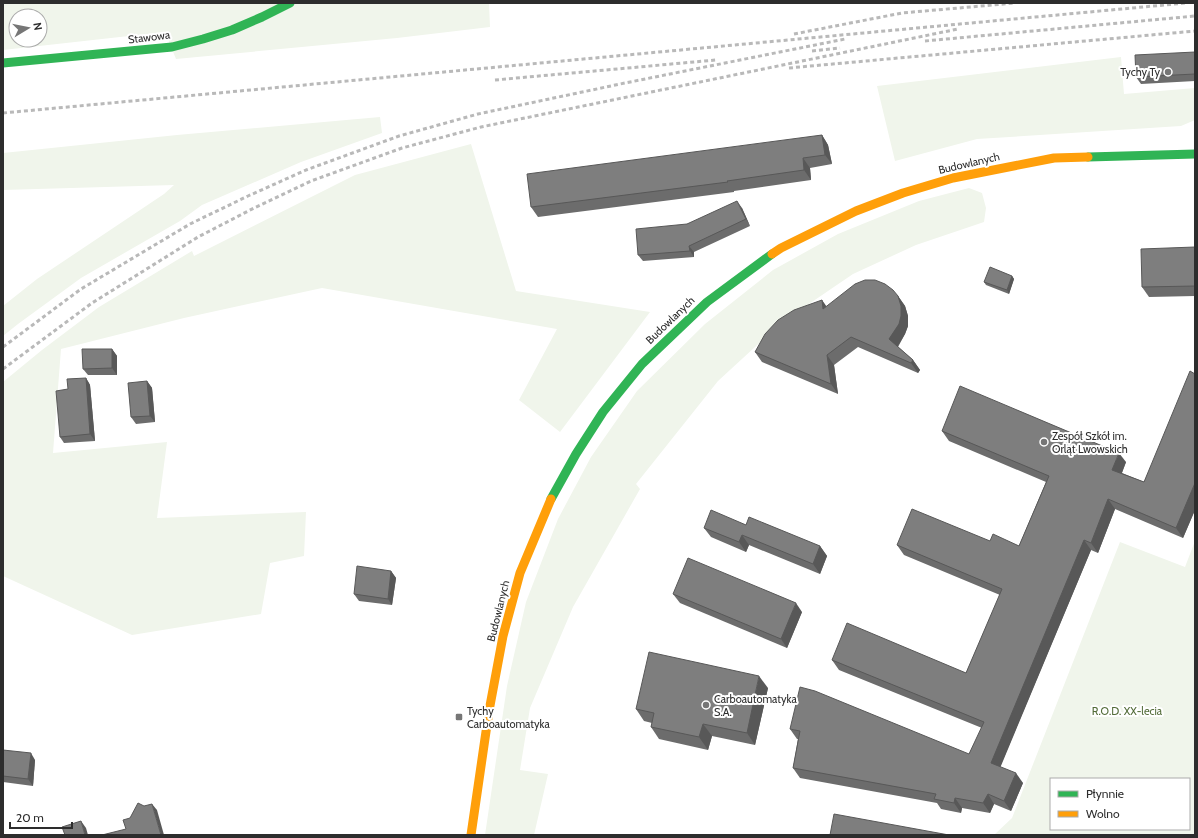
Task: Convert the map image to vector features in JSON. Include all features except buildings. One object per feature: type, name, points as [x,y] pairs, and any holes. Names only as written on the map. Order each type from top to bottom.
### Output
[{"type":"street","name":"Stawowa","points":[[3,63],[172,47],[197,41],[250,23],[290,3]]},
{"type":"street","name":"Budowlanych","points":[[471,835],[489,711],[503,636],[520,573],[548,504],[576,454],[608,406],[642,364],[707,302],[781,248],[856,211],[904,193],[953,178],[1054,158],[1195,154]]},
{"type":"green space","points":[[3,3],[489,3],[490,27],[397,38],[176,59],[165,32],[48,45],[48,8],[8,8],[8,48],[21,48],[3,50]]},
{"type":"green space","points":[[1121,57],[1124,94],[1195,88],[1195,120],[1181,126],[977,139],[895,161],[877,86]]},
{"type":"green space","points":[[380,117],[382,133],[301,162],[202,205],[180,221],[81,278],[3,336],[3,306],[37,279],[164,194],[174,185],[3,190],[3,153],[177,135]]},
{"type":"green space","points":[[471,144],[516,291],[650,312],[560,432],[519,400],[557,329],[322,288],[184,318],[61,349],[53,453],[167,442],[157,518],[306,512],[304,556],[270,563],[261,614],[132,635],[3,576],[3,382],[42,350],[99,307],[192,251],[194,256],[355,175]]},
{"type":"green space","points":[[969,188],[982,193],[986,208],[984,222],[916,245],[853,274],[781,323],[718,381],[636,484],[640,489],[573,607],[530,708],[520,770],[548,774],[534,835],[485,835],[507,686],[526,602],[558,519],[591,457],[637,391],[705,324],[773,270],[838,234],[919,201]]},
{"type":"green space","name":"R.O.D. XX-lecia","points":[[1195,541],[1195,835],[994,835],[1012,818],[1120,542],[1185,567]]},
{"type":"railway","points":[[794,34],[902,13],[1015,3]]},
{"type":"railway","points":[[3,113],[1186,3]]},
{"type":"railway","points":[[925,41],[1195,16]]},
{"type":"railway","points":[[3,369],[92,303],[198,237],[311,181],[402,148],[481,127],[958,29]]},
{"type":"railway","points":[[789,68],[1195,31]]},
{"type":"railway","points":[[3,347],[81,289],[190,224],[306,170],[399,136],[478,114],[845,39]]},
{"type":"railway","points":[[812,51],[840,48]]},
{"type":"railway","points":[[495,80],[716,60]]},
{"type":"traffic: fast","points":[[3,63],[172,47],[232,30],[290,3]]},
{"type":"traffic: fast","points":[[1088,157],[1195,154]]},
{"type":"traffic: fast","points":[[551,499],[576,454],[603,412],[642,364],[707,302],[772,254]]},
{"type":"traffic: slow","points":[[772,254],[781,248],[856,211],[903,193],[953,178],[1054,158],[1088,157]]},
{"type":"traffic: slow","points":[[471,835],[489,711],[503,636],[520,573],[551,499]]},
{"type":"place","name":"Tychy Ty","points":[[1168,72]]},
{"type":"place","name":"Zespół Szkół im. Orląt Lwowskich","points":[[1044,442]]},
{"type":"place","name":"Carboautomatyka S.A.","points":[[706,705]]},
{"type":"place","name":"Tychy Carboautomatyka","points":[[459,717]]}]
